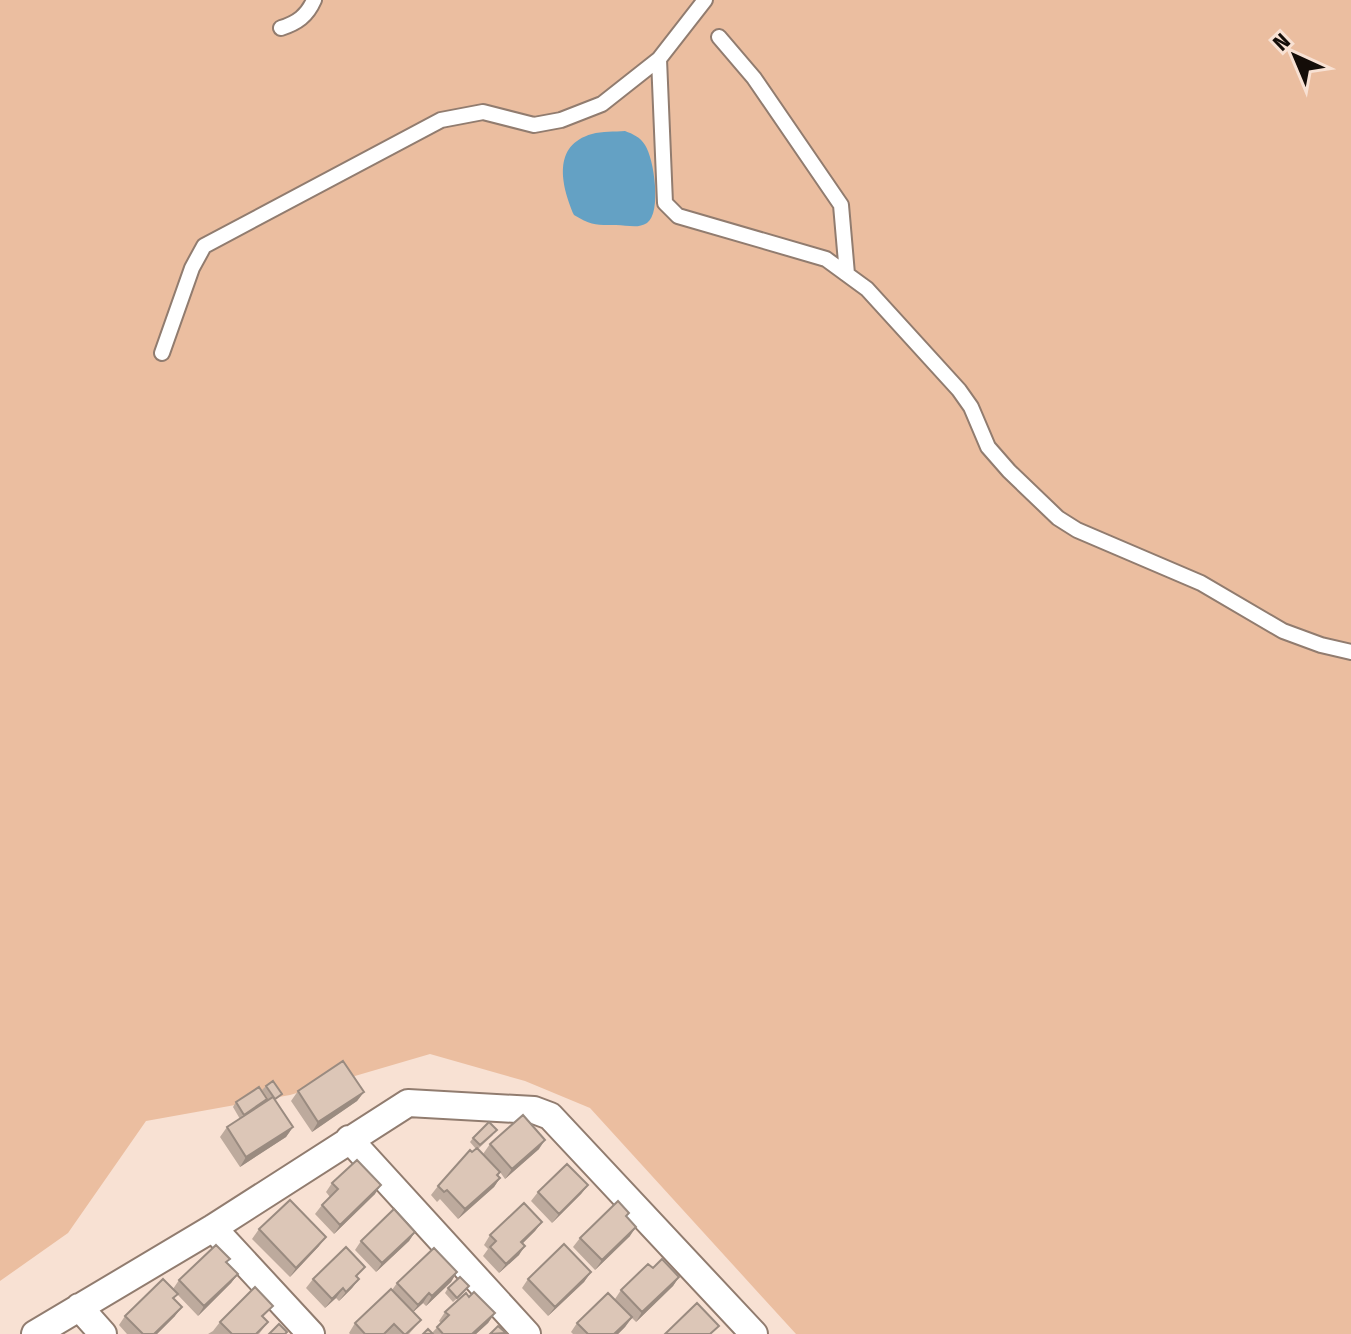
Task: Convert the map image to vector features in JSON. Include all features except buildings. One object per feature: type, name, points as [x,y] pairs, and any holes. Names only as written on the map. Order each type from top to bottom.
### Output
[{"type":"street","points":[[35,1334],[213,1228],[408,1103],[534,1110],[550,1116],[754,1334]]},
{"type":"street","points":[[349,1139],[527,1334]]},
{"type":"street","points":[[213,1228],[311,1334]]},
{"type":"street","points":[[79,1307],[103,1334]]},
{"type":"lane","points":[[281,28],[296,23],[314,0]]},
{"type":"lane","points":[[162,353],[192,268],[204,246],[441,120],[483,112],[534,125],[561,120],[602,104],[659,59],[705,0]]},
{"type":"lane","points":[[719,37],[754,78],[841,205],[847,274]]},
{"type":"lane","points":[[659,59],[665,203],[678,216],[826,259],[867,289],[959,390],[971,407],[988,447],[1058,518],[1077,530],[1201,583],[1283,631],[1351,652]]},
{"type":"shaded area","points":[[0,0],[1351,0],[1351,1334],[796,1334],[590,1108],[525,1081],[430,1054],[290,1095],[146,1121],[68,1233],[0,1281]]},
{"type":"water","points":[[625,131],[641,140],[648,152],[655,185],[652,217],[644,225],[636,226],[599,225],[585,221],[574,215],[569,203],[563,179],[565,157],[579,139],[596,133]]}]
